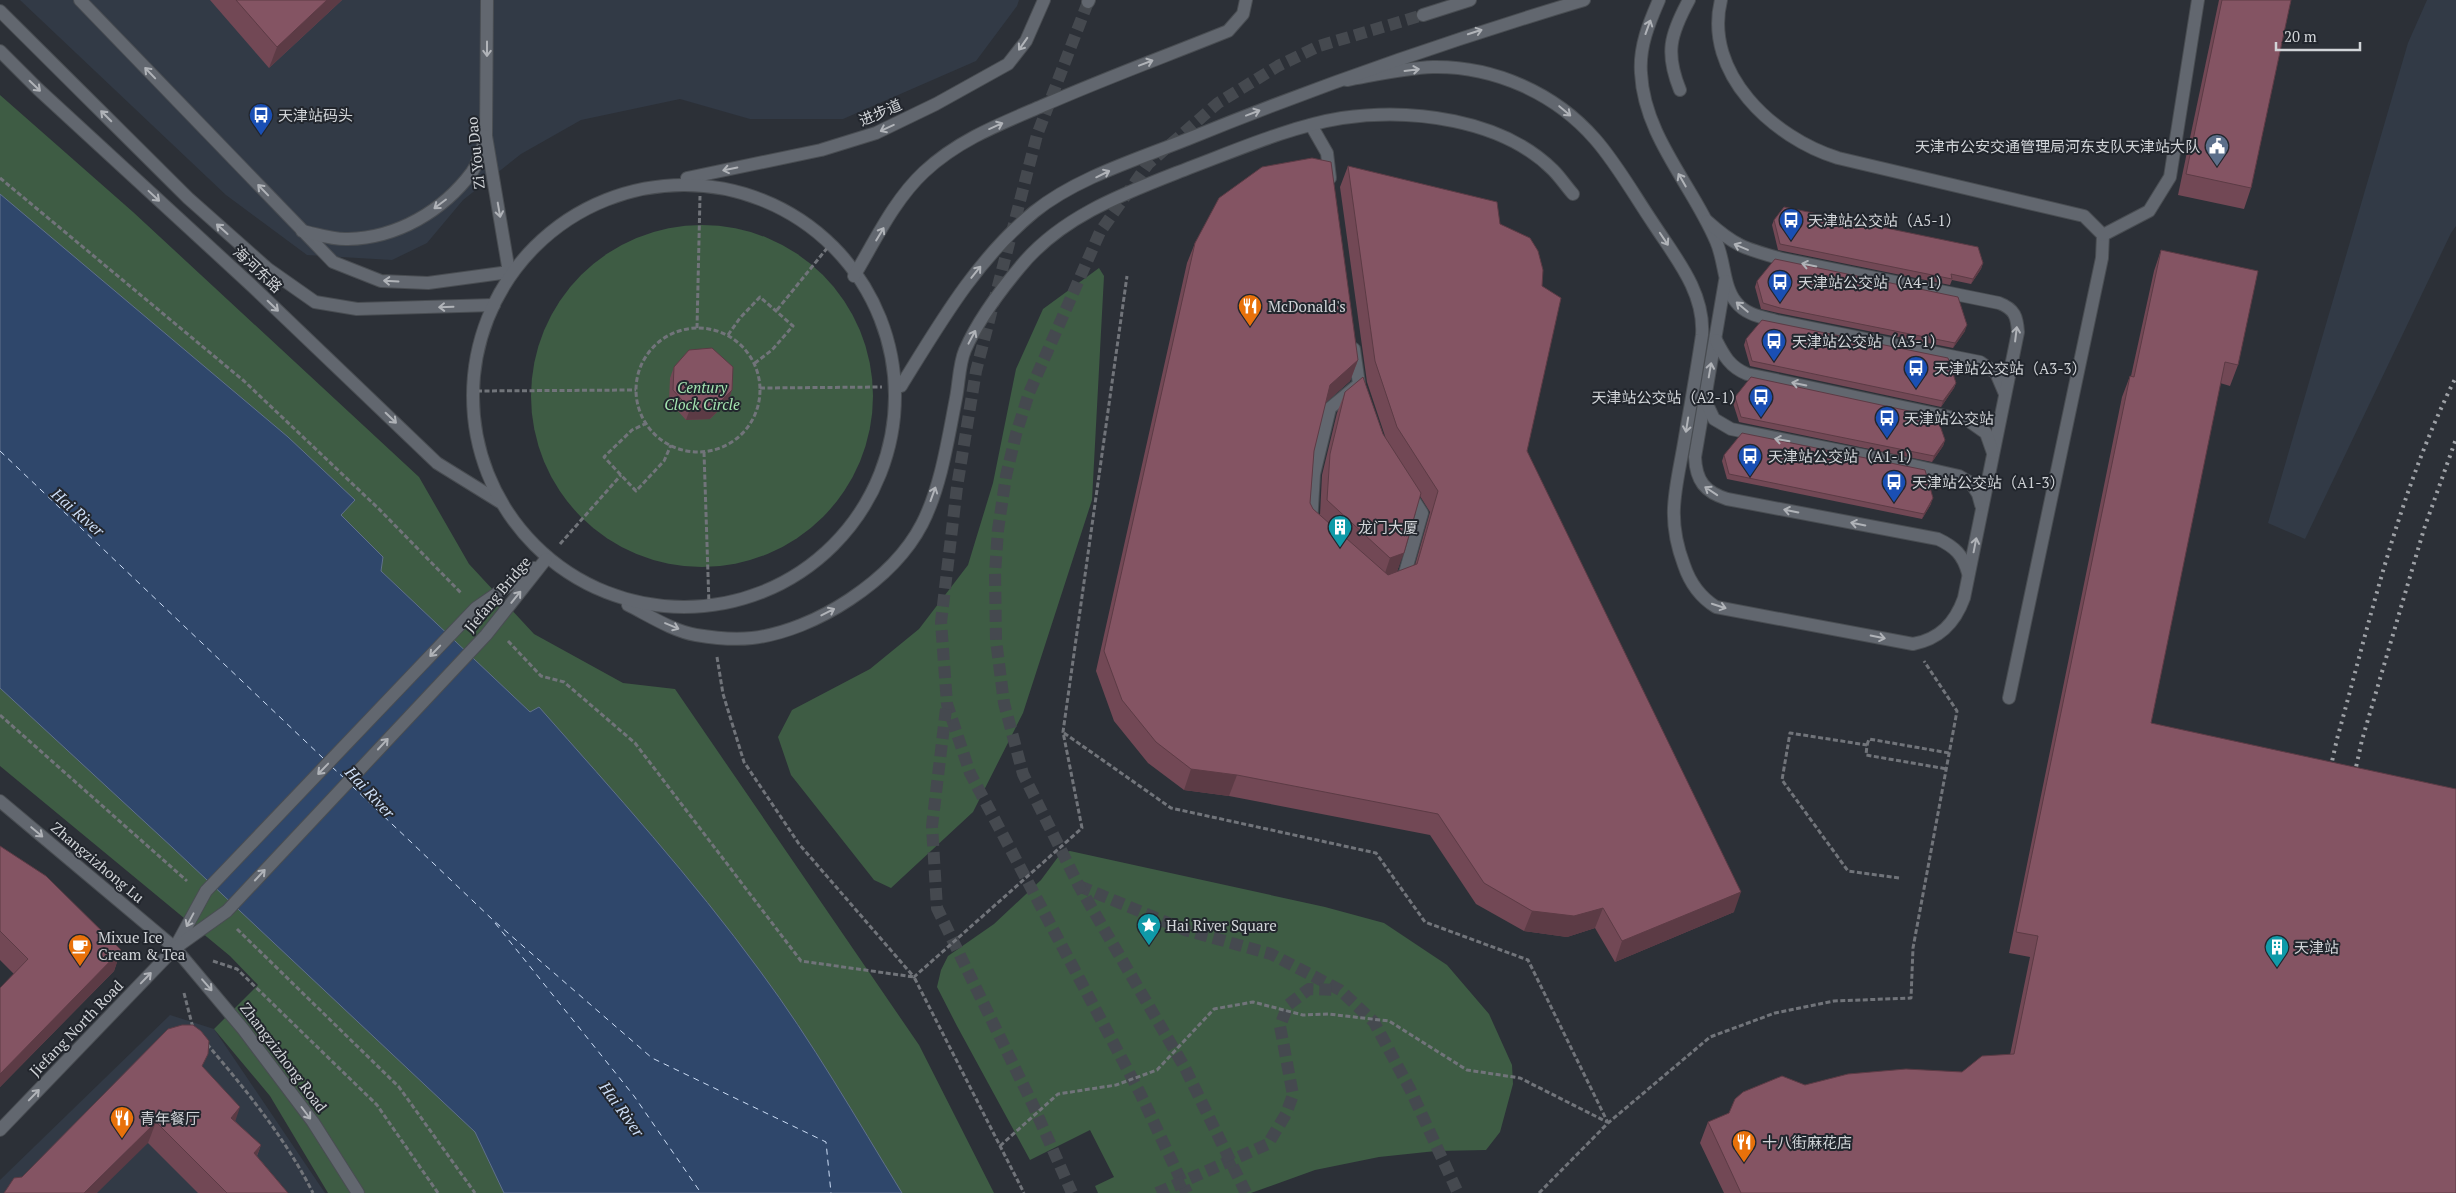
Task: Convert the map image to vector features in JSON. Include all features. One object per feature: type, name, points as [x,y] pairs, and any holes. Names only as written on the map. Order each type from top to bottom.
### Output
[{"type":"street","points":[[80,0],[333,262],[381,281],[428,283],[509,272]]},
{"type":"street","name":"Zi You Dao","points":[[487,0],[486,136],[509,272]]},
{"type":"street","name":"进步道","points":[[509,272],[563,220],[618,192],[652,183],[682,179],[821,150],[876,133],[936,104],[1008,64],[1026,42],[1044,0]]},
{"type":"street","points":[[854,276],[901,200],[923,173],[948,153],[972,137],[1058,99],[1228,31],[1243,14],[1246,0]]},
{"type":"street","points":[[1423,15],[1470,0]]},
{"type":"street","points":[[901,386],[954,301],[989,256],[1035,212],[1073,188],[1111,170],[1286,100],[1347,80],[1421,50],[1584,0]]},
{"type":"street","points":[[1660,0],[1646,34],[1641,54],[1640,73],[1645,101],[1674,166],[1707,221],[1723,259],[1731,295],[1737,304],[1751,314],[1980,362],[1996,374],[2005,394]]},
{"type":"street","points":[[1680,90],[1673,72],[1670,52],[1675,30],[1689,0]]},
{"type":"street","points":[[1721,0],[1717,27],[1720,47],[1732,76],[1764,115],[1796,139],[1815,150],[1838,158],[2084,216],[2104,235]]},
{"type":"street","points":[[2104,235],[2149,211],[2170,177],[2198,0]]},
{"type":"street","name":"海河东路","points":[[0,11],[188,198],[268,269],[315,302],[356,309],[494,305]]},
{"type":"street","name":"海河东路","points":[[0,51],[38,89],[251,285],[437,463],[500,502]]},
{"type":"street","points":[[1347,80],[1434,67],[1477,71],[1517,83],[1558,104],[1577,120],[1595,139],[1621,174],[1684,269],[1698,298],[1703,323],[1676,487],[1673,528],[1675,542],[1686,572],[1697,591],[1706,600],[1716,607],[1913,644],[1936,636],[1959,613],[1969,576],[2018,332],[2017,321],[2010,307],[1936,289],[1782,259],[1752,251],[1739,247],[1726,239],[1707,221]]},
{"type":"street","points":[[509,272],[494,305],[484,343],[477,390],[481,445],[488,475],[500,502],[522,534],[546,559],[588,589],[693,634],[714,637],[752,638],[795,627],[824,614],[873,582],[901,552],[921,525],[937,483],[964,352],[982,317],[1022,265],[1047,240],[1075,218],[1103,204],[1236,150],[1311,125],[1342,118],[1383,115],[1418,116],[1456,122],[1496,134],[1522,148],[1552,169],[1573,194]]},
{"type":"street","points":[[1311,125],[1327,153],[1332,191]]},
{"type":"street","points":[[302,231],[347,240],[378,235],[417,222],[449,198],[473,171],[486,136]]},
{"type":"street","points":[[628,605],[648,610],[708,605],[762,587],[804,568],[826,552],[866,502],[885,470],[897,431],[901,386],[892,351],[878,313],[854,276],[828,247],[803,226],[751,200],[682,179]]},
{"type":"street","points":[[2008,698],[2102,258],[2104,235]]},
{"type":"street","points":[[1726,275],[1695,457],[1699,479],[1710,492],[1728,499],[1938,539],[1959,552],[1965,560],[1969,576]]},
{"type":"street","points":[[1352,335],[1359,384],[1364,401]]},
{"type":"street","points":[[1716,340],[1728,362],[1737,370],[1747,374],[1969,421],[1986,433],[1994,453]]},
{"type":"street","points":[[1318,531],[1311,524],[1314,474],[1330,408],[1359,384]]},
{"type":"street","points":[[1705,400],[1714,419],[1731,429],[1959,476],[1971,483],[1978,494],[1982,508]]},
{"type":"street","points":[[1388,586],[1403,580],[1422,513],[1402,482]]},
{"type":"street","name":"Jiefang Bridge","points":[[175,948],[204,894],[472,612],[546,559]]},
{"type":"street","name":"Jiefang Bridge","points":[[175,948],[224,913],[489,630],[546,559]]},
{"type":"street","name":"Zhangzizhong Lu","points":[[0,801],[175,948]]},
{"type":"street","name":"Jiefang North Road","points":[[0,1130],[175,948]]},
{"type":"street","name":"Zhangzizhong Road","points":[[175,948],[243,1029],[313,1122],[358,1193]]},
{"type":"path","points":[[0,178],[244,381],[379,509],[472,612]]},
{"type":"path","points":[[697,328],[700,183]]},
{"type":"path","points":[[777,310],[828,247]]},
{"type":"path","points":[[914,977],[1082,828],[1063,732],[1127,276]]},
{"type":"path","points":[[728,335],[740,318],[760,297],[793,326],[772,350],[755,363]]},
{"type":"path","points":[[685,328],[706,328],[728,335],[743,347],[755,363],[760,388],[760,402],[752,421],[740,436],[723,447],[704,452],[684,451],[671,445],[650,429],[640,411],[636,390],[639,369],[650,350],[666,336],[685,328]]},
{"type":"path","points":[[760,388],[901,386]]},
{"type":"path","points":[[477,390],[636,390]]},
{"type":"path","points":[[647,423],[632,430],[604,457],[636,491],[664,461],[671,445]]},
{"type":"path","points":[[704,452],[708,605]]},
{"type":"path","points":[[546,559],[621,475]]},
{"type":"path","points":[[489,630],[541,676],[564,682],[635,743],[801,960],[914,977]]},
{"type":"path","points":[[714,637],[723,694],[744,762],[800,844],[914,977],[1024,1193]]},
{"type":"path","points":[[1539,1193],[1608,1123],[1710,1037],[1775,1013],[1825,1002],[1911,998],[1913,948],[1957,711],[1913,644]]},
{"type":"path","points":[[0,715],[204,894]]},
{"type":"path","points":[[1063,732],[1171,808],[1376,853],[1425,922],[1528,960],[1608,1123]]},
{"type":"path","points":[[1867,745],[1790,733],[1782,780],[1848,871],[1899,878]]},
{"type":"path","points":[[1947,768],[1866,755],[1867,745],[1869,739],[1949,753]]},
{"type":"path","points":[[224,913],[399,1086],[475,1193]]},
{"type":"path","points":[[210,960],[237,969],[377,1105],[438,1193]]},
{"type":"path","points":[[183,987],[191,1025],[197,1033]]},
{"type":"path","points":[[1000,1146],[1058,1094],[1116,1085],[1157,1070],[1214,1009],[1253,1002],[1304,1015],[1328,1014],[1389,1021],[1467,1070],[1520,1078],[1608,1123]]},
{"type":"path","points":[[204,1040],[249,1094],[304,1176],[313,1193]]},
{"type":"shaded area","points":[[20,0],[1019,0],[1017,6],[976,61],[843,119],[750,119],[680,99],[581,120],[521,154],[463,200],[427,243],[392,260],[307,255],[226,195]]},
{"type":"shaded area","points":[[2427,0],[2456,0],[2456,226],[2305,539],[2268,523],[2408,43]]},
{"type":"shaded area","points":[[170,1015],[214,1029],[325,1193],[0,1193],[0,1180]]},
{"type":"green space","points":[[0,95],[133,212],[419,477],[469,564],[534,634],[623,683],[675,689],[919,1045],[994,1193],[328,1193],[270,1096],[214,1029],[258,985],[230,956],[0,766]]},
{"type":"green space","name":"Century Clock Circle","points":[[702,225],[735,229],[767,238],[797,254],[823,275],[844,301],[860,331],[869,363],[873,396],[869,429],[860,461],[844,491],[823,517],[797,538],[767,554],[735,563],[702,567],[669,563],[637,554],[607,538],[581,517],[560,491],[544,461],[535,429],[531,396],[535,363],[544,331],[560,301],[581,275],[607,254],[637,238],[669,229]]},
{"type":"green space","points":[[1099,268],[1104,276],[1092,500],[1023,713],[973,812],[891,888],[874,880],[791,775],[778,737],[792,710],[870,669],[919,629],[968,565],[993,483],[1016,369],[1043,309]]},
{"type":"green space","points":[[1070,851],[1325,907],[1384,923],[1447,965],[1489,1014],[1512,1065],[1513,1084],[1500,1132],[1486,1150],[1436,1151],[1379,1157],[1315,1170],[1251,1193],[1098,1193],[1095,1186],[1114,1177],[1090,1130],[1030,1160],[937,987],[941,970],[948,956],[994,924],[1041,880],[1061,853]]},
{"type":"water","name":"Hai River","points":[[0,194],[288,437],[355,500],[341,515],[383,557],[381,571],[530,712],[539,707],[652,836],[734,936],[798,1025],[902,1193],[504,1193],[475,1132],[0,688]]},
{"type":"building","points":[[236,0],[327,0],[277,47]]},
{"type":"building","points":[[2222,0],[2291,0],[2251,188],[2186,174]]},
{"type":"building","name":"龙门大厦","points":[[1312,158],[1331,162],[1358,360],[1330,385],[1314,451],[1310,503],[1313,509],[1388,575],[1417,564],[1438,491],[1397,427],[1375,361],[1348,166],[1497,202],[1500,224],[1530,238],[1538,251],[1543,270],[1542,286],[1561,298],[1527,451],[1741,892],[1622,941],[1603,908],[1574,916],[1532,911],[1484,883],[1438,814],[1237,775],[1191,769],[1156,742],[1122,700],[1104,651],[1195,243],[1219,198],[1262,167]]},
{"type":"building","points":[[1784,207],[1978,247],[1983,263],[1973,279],[1951,274],[1952,279],[1780,244],[1774,220]]},
{"type":"building","name":"天津站","points":[[2161,250],[2258,271],[2238,365],[2225,362],[2151,723],[2456,789],[2456,1193],[1741,1193],[1708,1122],[1729,1113],[1735,1099],[1743,1092],[1782,1076],[1805,1085],[1848,1074],[1906,1069],[1962,1072],[1982,1056],[2014,1054],[2038,936],[2016,932],[2130,376],[2134,377]]},
{"type":"building","points":[[1775,259],[1958,297],[1967,325],[1955,343],[1763,303],[1757,281]]},
{"type":"building","points":[[1762,320],[1948,358],[1956,383],[1943,401],[1752,361],[1746,339]]},
{"type":"building","points":[[712,348],[733,367],[732,390],[714,408],[690,409],[673,390],[674,367],[689,350]]},
{"type":"building","points":[[1363,377],[1383,434],[1421,493],[1404,553],[1390,558],[1327,500],[1330,454],[1345,392]]},
{"type":"building","points":[[1751,377],[1937,417],[1945,440],[1934,456],[1741,417],[1735,397]]},
{"type":"building","points":[[1742,433],[1925,470],[1933,498],[1924,514],[1729,474],[1724,455]]},
{"type":"building","points":[[0,846],[46,876],[121,950],[0,1074],[0,988],[28,959],[0,931]]},
{"type":"building","points":[[182,1025],[193,1025],[209,1041],[208,1054],[202,1066],[240,1107],[231,1118],[261,1145],[254,1153],[288,1193],[227,1193],[156,1122],[84,1193],[4,1193],[14,1178],[22,1177],[168,1029]]},
{"type":"ferry route","points":[[0,451],[324,759]]},
{"type":"ferry route","points":[[332,767],[344,778]]},
{"type":"ferry route","points":[[352,786],[493,920],[652,1058],[826,1142],[831,1193]]},
{"type":"ferry route","points":[[495,923],[634,1096],[701,1193]]},
{"type":"tunnel","points":[[1088,2],[1037,135],[976,371],[957,487],[941,622],[947,704],[970,773],[1140,1093],[1187,1193]]},
{"type":"tunnel","points":[[1246,1193],[1185,1068],[1079,886],[1023,774],[1004,703],[996,640],[995,573],[998,530],[1006,476],[1016,434],[1029,393],[1100,232],[1148,164],[1218,103],[1278,66],[1319,46],[1423,15]]},
{"type":"tunnel","points":[[946,709],[932,826],[937,908],[1033,1105],[1072,1193]]},
{"type":"tunnel","points":[[1079,886],[1185,930],[1271,954],[1340,990],[1374,1022],[1411,1091],[1458,1193]]},
{"type":"tunnel","points":[[1157,1193],[1268,1144],[1286,1114],[1293,1095],[1280,1026],[1288,1005],[1309,989],[1337,990]]},
{"type":"railway","points":[[2329,775],[2337,739],[2402,509],[2418,464],[2456,377]]},
{"type":"railway","points":[[2353,781],[2362,740],[2424,529],[2456,439]]},
{"type":"place","name":"天津站码头","points":[[261,136]]},
{"type":"place","name":"天津市公安交通管理局河东支队天津站大队","points":[[2217,167]]},
{"type":"place","name":"天津站公交站（A5-1）","points":[[1791,241]]},
{"type":"place","name":"天津站公交站（A4-1）","points":[[1780,303]]},
{"type":"place","name":"McDonald's","points":[[1250,327]]},
{"type":"place","name":"天津站公交站（A3-1）","points":[[1774,362]]},
{"type":"place","name":"天津站公交站（A3-3）","points":[[1916,389]]},
{"type":"place","name":"天津站公交站（A2-1）","points":[[1761,418]]},
{"type":"place","name":"天津站公交站","points":[[1887,439]]},
{"type":"place","name":"天津站公交站（A1-1）","points":[[1750,477]]},
{"type":"place","name":"天津站公交站（A1-3）","points":[[1894,503]]},
{"type":"place","name":"龙门大厦","points":[[1340,548]]},
{"type":"place","name":"Hai River Square","points":[[1149,946]]},
{"type":"place","name":"Mixue Ice Cream & Tea","points":[[80,967]]},
{"type":"place","name":"天津站","points":[[2277,968]]},
{"type":"place","name":"青年餐厅","points":[[122,1139]]},
{"type":"place","name":"十八街麻花店","points":[[1744,1163]]}]
